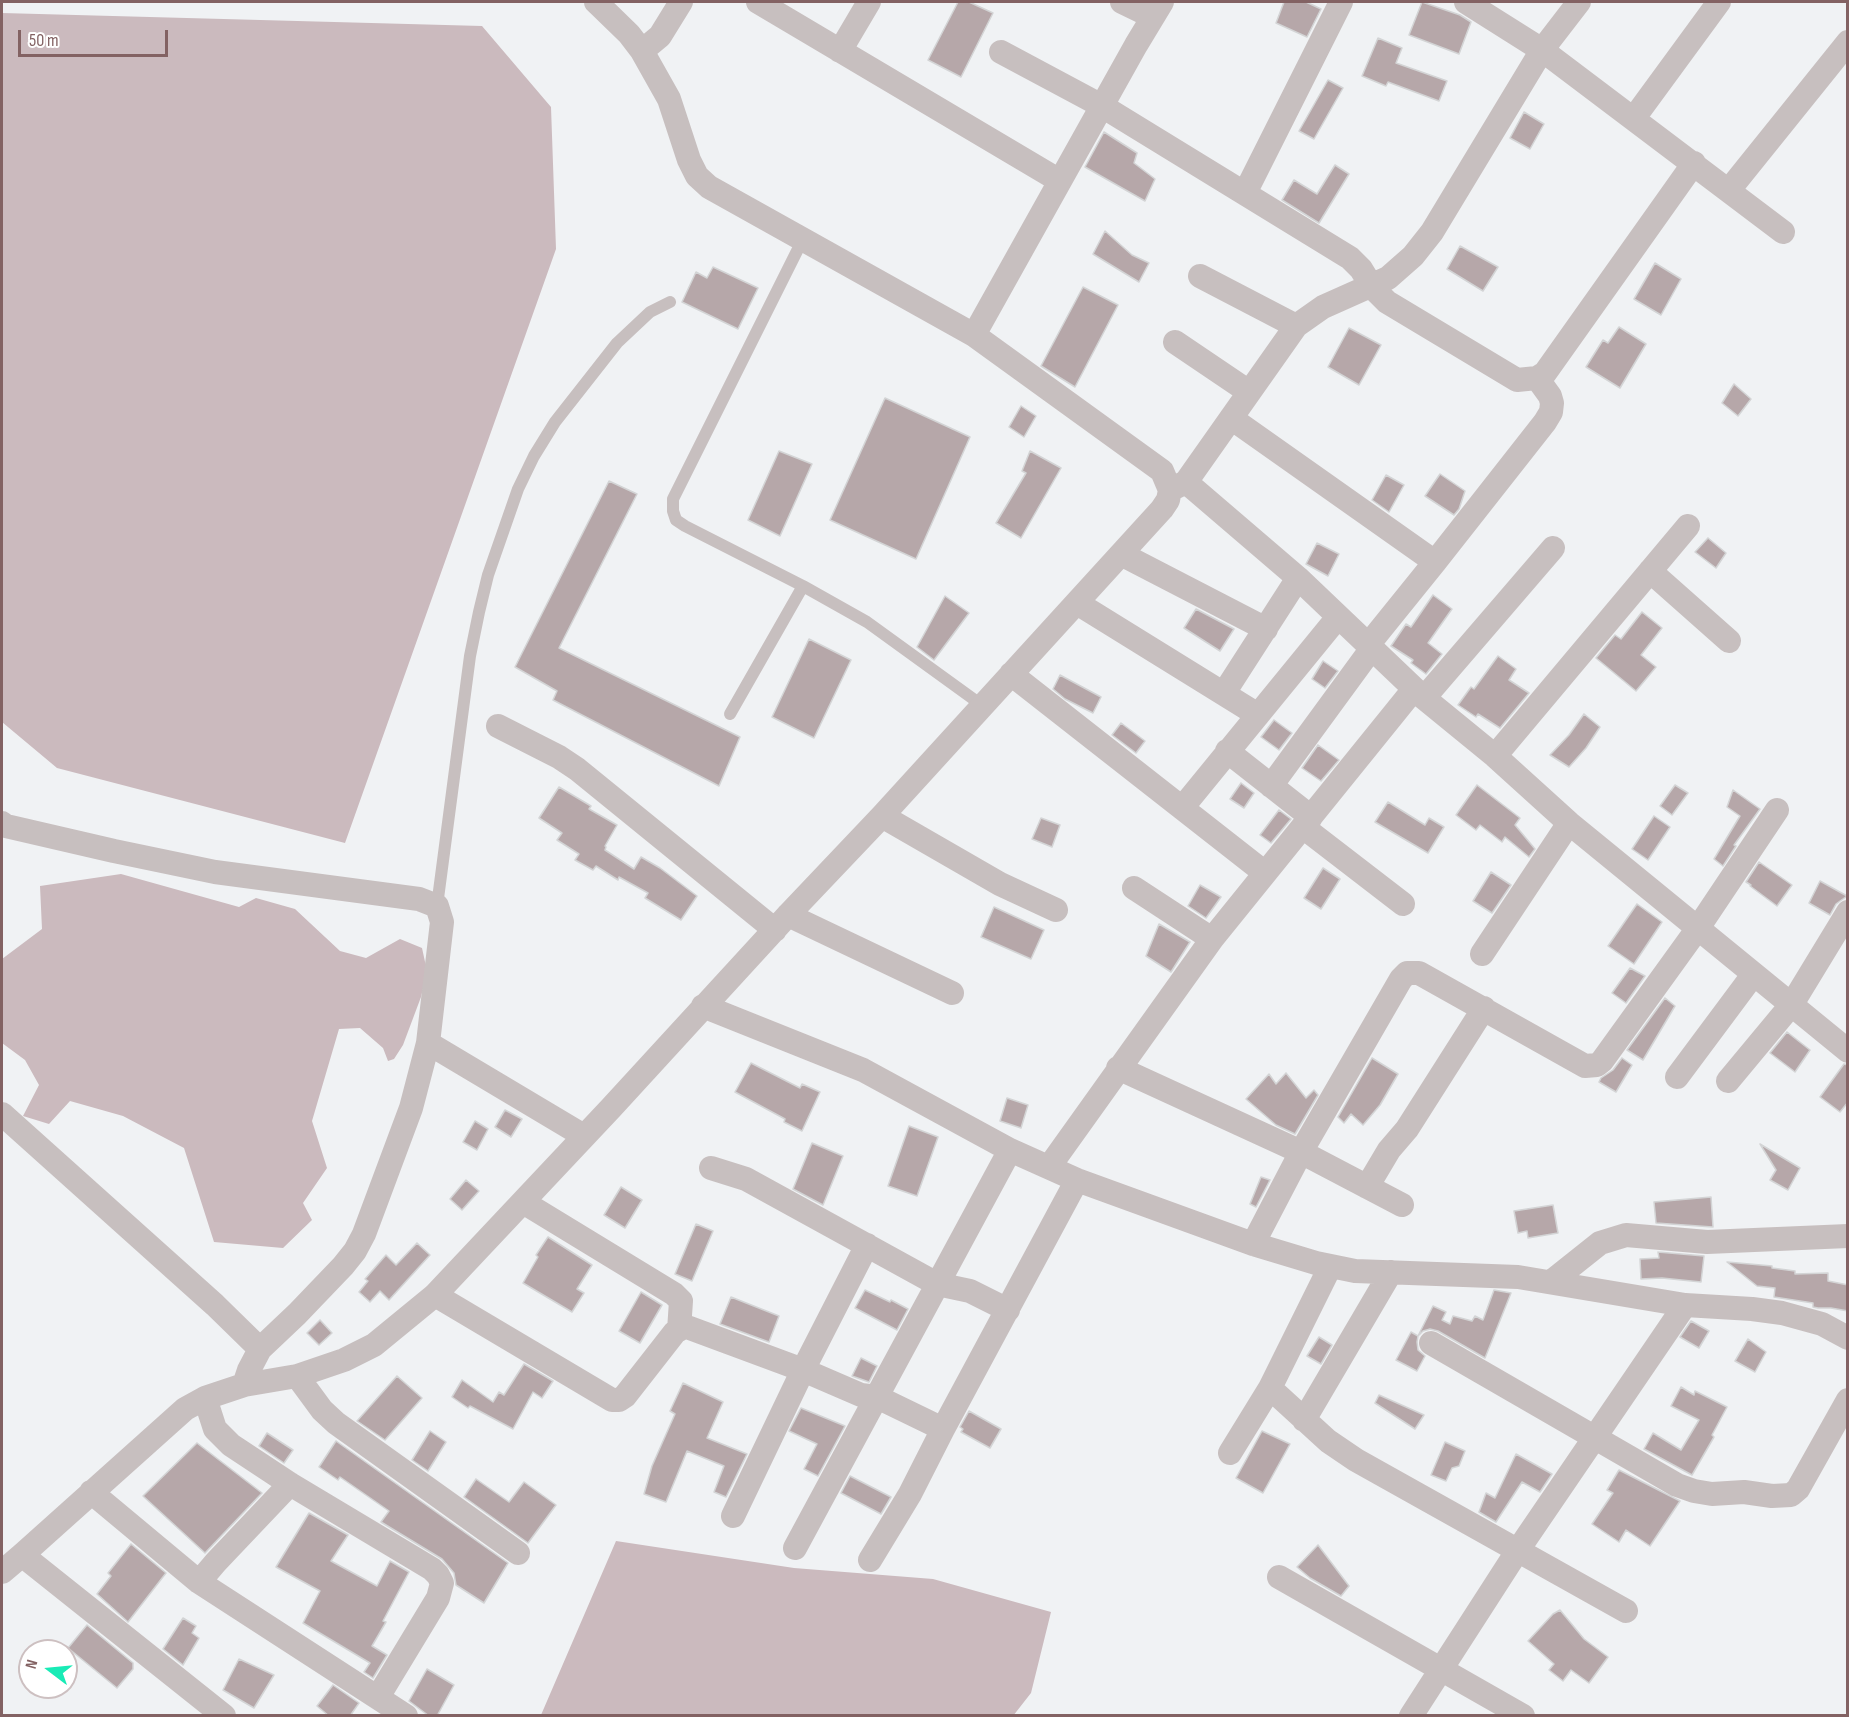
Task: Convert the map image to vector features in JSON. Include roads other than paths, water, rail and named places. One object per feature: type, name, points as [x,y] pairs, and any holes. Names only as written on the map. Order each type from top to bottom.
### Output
[{"type":"street","points":[[596,2],[629,34],[642,51],[669,99],[689,160],[697,176],[709,187],[974,335],[1162,471],[1178,486],[1298,578],[1419,694],[1495,756],[1569,823],[1848,1051]]},
{"type":"street","points":[[642,51],[660,36],[681,2]]},
{"type":"street","points":[[758,2],[1060,181]]},
{"type":"street","points":[[840,51],[869,2]]},
{"type":"street","points":[[974,335],[1158,9],[1122,2]]},
{"type":"street","points":[[1245,193],[1341,2]]},
{"type":"street","points":[[1466,2],[1542,50],[1783,232]]},
{"type":"street","points":[[2,1572],[185,1409],[205,1398],[244,1385],[297,1376],[344,1360],[374,1345],[435,1295],[882,816],[1162,509],[1231,418],[1296,326],[1323,307],[1372,287],[1398,270],[1413,256],[1432,232],[1542,50],[1579,2]]},
{"type":"street","points":[[1634,118],[1719,2]]},
{"type":"street","points":[[1729,190],[1848,42]]},
{"type":"street","points":[[1000,52],[1102,106],[1350,258],[1361,269],[1372,287],[1395,308],[1517,380],[1537,378],[1545,373],[1694,163]]},
{"type":"street","points":[[1200,276],[1296,326]]},
{"type":"street","points":[[1175,342],[1249,392]]},
{"type":"street","points":[[1271,786],[1370,646],[1545,422],[1551,412],[1551,396],[1537,378]]},
{"type":"street","points":[[1231,418],[1435,562]]},
{"type":"street","points":[[1495,756],[1688,526]]},
{"type":"street","points":[[1049,1167],[1212,939],[1306,822],[1553,548]]},
{"type":"street","points":[[1121,554],[1266,629]]},
{"type":"street","points":[[1650,571],[1729,641]]},
{"type":"street","points":[[1224,693],[1298,578]]},
{"type":"street","points":[[1077,603],[1258,715]]},
{"type":"street","points":[[1182,808],[1338,617]]},
{"type":"street","points":[[1011,674],[1265,873]]},
{"type":"street","points":[[498,726],[559,757],[781,922],[952,993]]},
{"type":"street","points":[[1227,752],[1271,786],[1306,822],[1403,904]]},
{"type":"street","points":[[1253,1244],[1301,1152],[1401,979],[1407,973],[1419,973],[1585,1066],[1597,1065],[1698,928],[1777,810]]},
{"type":"street","points":[[882,816],[999,884],[1056,910]]},
{"type":"street","points":[[2,823],[6,826],[114,851],[215,872],[419,900],[438,906],[442,921],[428,1043],[411,1108],[360,1242],[343,1266],[260,1349],[244,1385]]},
{"type":"street","points":[[1482,954],[1569,823]]},
{"type":"street","points":[[1134,888],[1212,939]]},
{"type":"street","points":[[1728,1081],[1792,1004],[1846,920]]},
{"type":"street","points":[[1677,1077],[1753,975]]},
{"type":"street","points":[[703,1006],[863,1070],[1010,1150],[1077,1180],[1253,1244],[1330,1267],[1355,1271],[1518,1277],[1685,1305],[1782,1313],[1822,1324],[1848,1338]]},
{"type":"street","points":[[1367,1187],[1389,1150],[1407,1129],[1484,1008]]},
{"type":"street","points":[[428,1043],[584,1136]]},
{"type":"street","points":[[1118,1068],[1301,1152],[1402,1205]]},
{"type":"street","points":[[2,1114],[216,1305],[260,1349]]},
{"type":"street","points":[[795,1548],[1010,1150]]},
{"type":"street","points":[[711,1168],[746,1179],[936,1284],[970,1291],[1008,1310]]},
{"type":"street","points":[[870,1560],[910,1494],[1077,1180]]},
{"type":"street","points":[[523,1202],[674,1294],[681,1301],[678,1330]]},
{"type":"street","points":[[1551,1282],[1600,1243],[1626,1235],[1707,1242],[1848,1236]]},
{"type":"street","points":[[733,1516],[803,1370],[867,1245]]},
{"type":"street","points":[[1230,1453],[1270,1388],[1330,1267]]},
{"type":"street","points":[[1304,1420],[1390,1272]]},
{"type":"street","points":[[435,1295],[612,1400],[619,1400],[625,1396],[678,1330],[687,1327],[803,1370],[861,1395],[877,1397],[943,1429]]},
{"type":"street","points":[[1411,1716],[1518,1550],[1685,1305]]},
{"type":"street","points":[[1431,1343],[1677,1485],[1712,1494],[1744,1492],[1783,1497],[1791,1494],[1798,1489],[1848,1400]]},
{"type":"street","points":[[297,1376],[322,1410],[336,1423],[518,1553]]},
{"type":"street","points":[[1270,1388],[1328,1441],[1356,1460],[1626,1611]]},
{"type":"street","points":[[205,1398],[215,1429],[231,1445],[290,1484],[432,1569],[438,1575],[442,1583],[438,1598],[378,1697]]},
{"type":"street","points":[[199,1582],[290,1484]]},
{"type":"street","points":[[91,1492],[199,1582],[406,1716]]},
{"type":"street","points":[[22,1556],[224,1716]]},
{"type":"street","points":[[1279,1577],[1523,1716]]},
{"type":"lane","points":[[803,239],[674,499],[673,511],[676,520],[867,622],[983,706]]},
{"type":"lane","points":[[438,906],[470,656],[489,575],[518,489],[534,456],[555,422],[616,343],[650,312],[670,302]]},
{"type":"lane","points":[[730,714],[803,586]]}]
